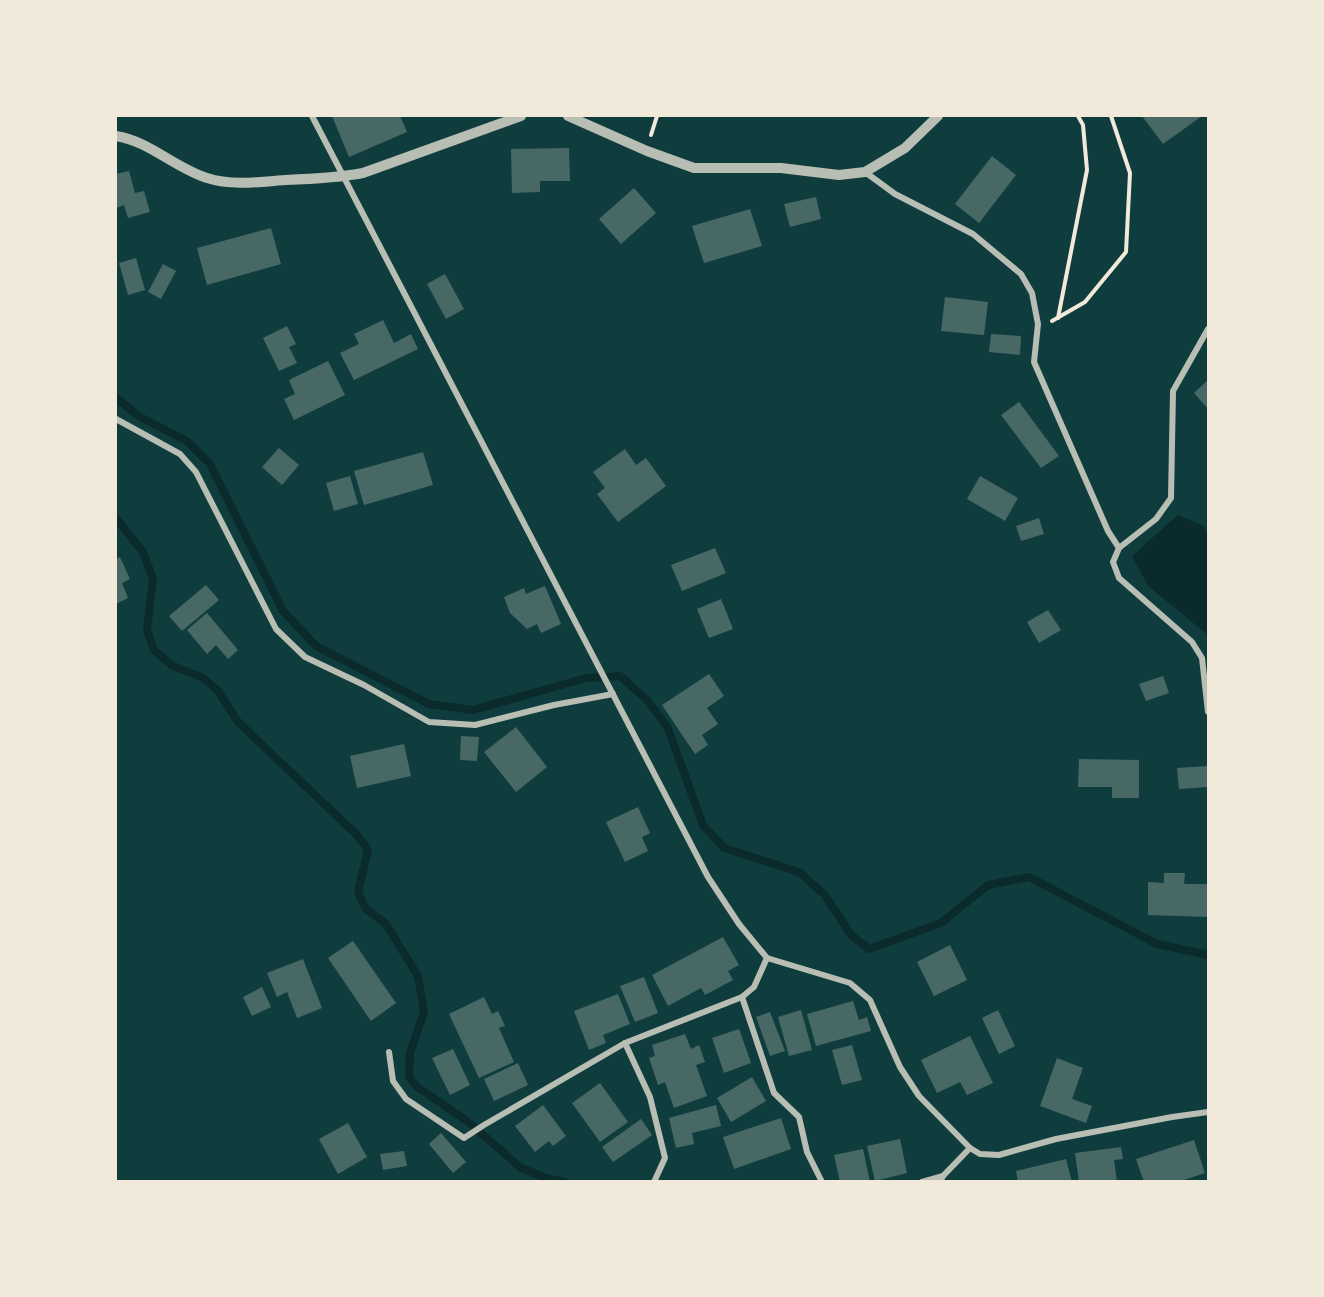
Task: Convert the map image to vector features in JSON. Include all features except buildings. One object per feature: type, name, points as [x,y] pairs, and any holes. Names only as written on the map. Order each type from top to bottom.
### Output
[{"type":"street","points":[[312,116],[708,877],[739,924],[767,958],[850,983],[870,1000],[900,1067],[919,1096],[970,1148],[980,1154],[999,1155],[1056,1139],[1209,1112]]},
{"type":"street","points":[[116,136],[146,146],[182,167],[208,178],[239,183],[343,177],[363,173],[521,116]]},
{"type":"street","points":[[568,116],[694,168],[781,168],[838,175],[865,172],[905,148],[938,116]]},
{"type":"street","points":[[865,172],[895,194],[973,234],[1021,274],[1032,293],[1038,324],[1034,362],[1108,531],[1119,548]]},
{"type":"street","points":[[1209,329],[1173,391],[1172,498],[1156,519],[1119,548],[1113,562],[1119,578],[1192,642],[1202,658],[1209,712]]},
{"type":"street","points":[[116,419],[180,454],[196,472],[276,629],[305,657],[364,685],[429,722],[475,725],[554,705],[613,694]]},
{"type":"street","points":[[389,1052],[393,1081],[406,1099],[464,1138],[625,1043],[742,997],[754,987],[767,958]]},
{"type":"street","points":[[742,997],[774,1093],[799,1117],[807,1152],[822,1182]]},
{"type":"street","points":[[625,1043],[650,1097],[665,1158],[654,1182]]},
{"type":"street","points":[[922,1182],[942,1179],[970,1148]]},
{"type":"path","points":[[1058,319],[1087,170],[1083,126],[1078,116]]},
{"type":"path","points":[[1038,324],[1058,319],[1084,302],[1126,252],[1130,173],[1111,116]]},
{"type":"water","points":[[1178,515],[1202,525],[1208,534],[1208,635],[1148,586],[1132,556]]},
{"type":"waterway","points":[[116,398],[140,417],[187,441],[210,464],[283,611],[316,646],[429,704],[473,710],[586,678],[620,676],[646,699],[667,726],[703,825],[724,848],[799,872],[825,895],[851,935],[869,949],[941,923],[988,885],[1029,877],[1157,944],[1208,955]]},
{"type":"waterway","points":[[116,518],[143,552],[153,579],[147,630],[154,650],[171,665],[203,678],[218,691],[238,722],[358,836],[368,850],[358,892],[366,909],[386,924],[418,976],[424,1012],[410,1053],[409,1076],[416,1086],[467,1121],[521,1168],[546,1178],[565,1182]]}]
